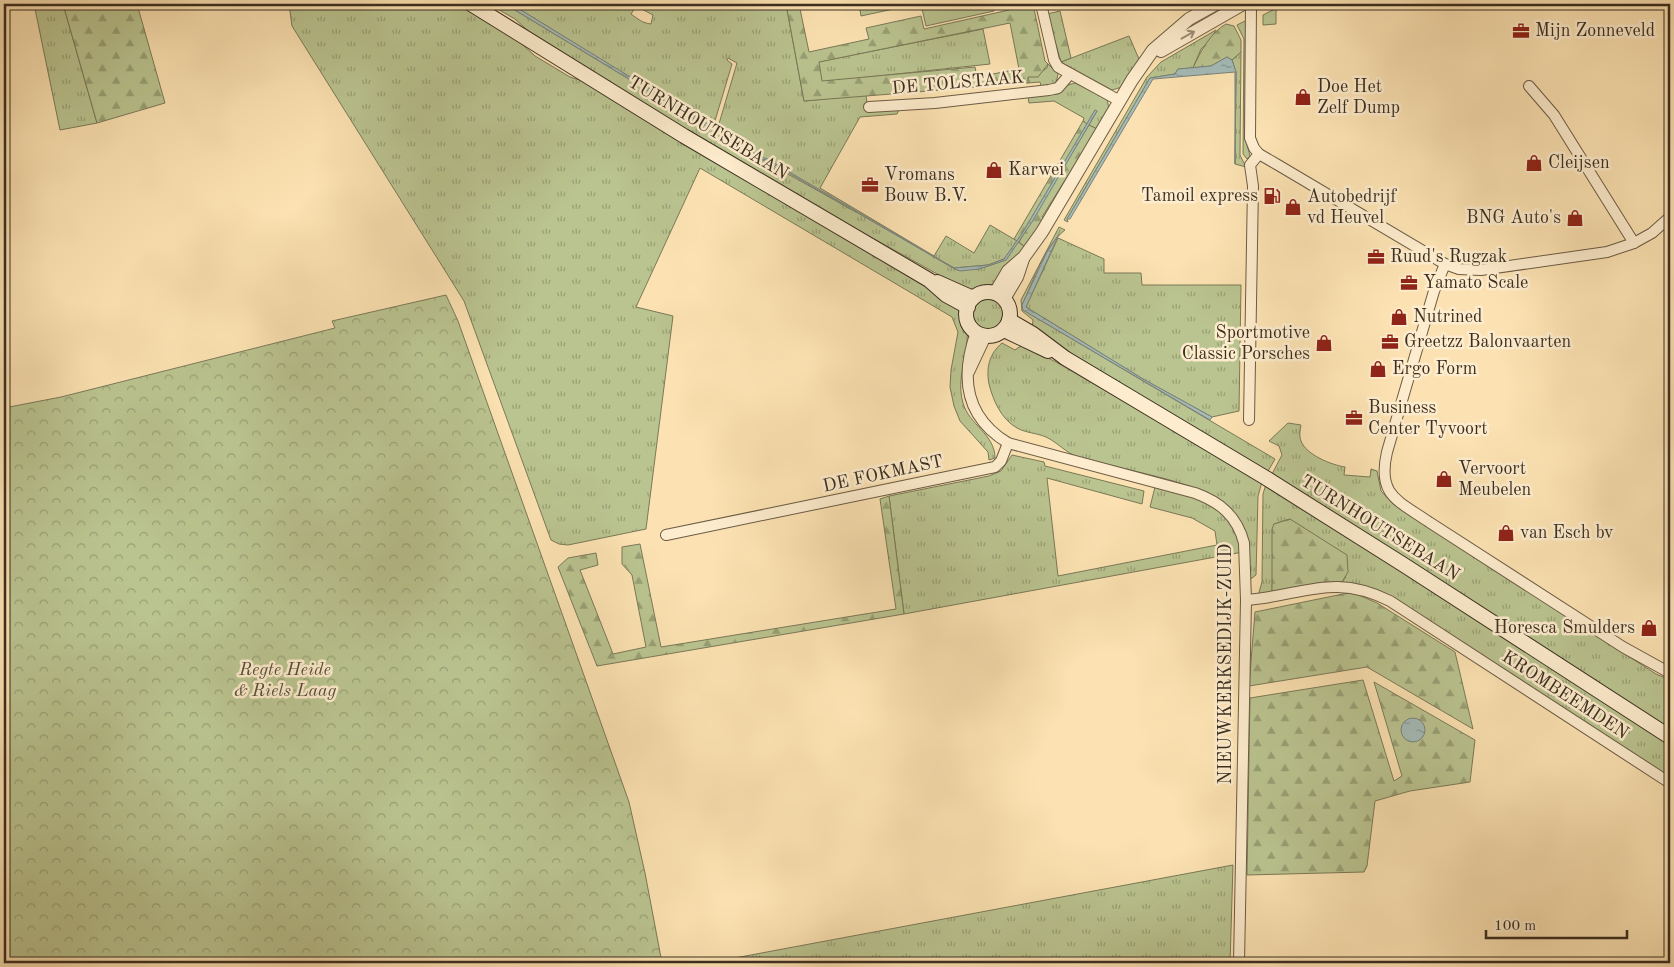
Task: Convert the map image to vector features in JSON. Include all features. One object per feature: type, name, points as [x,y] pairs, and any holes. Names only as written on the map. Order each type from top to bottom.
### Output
[{"type":"main road","name":"TURNHOUTSEBAAN","points":[[470,4],[692,141],[929,280],[951,287],[971,303]]},
{"type":"main road","points":[[981,293],[999,296],[1010,311],[1006,325],[995,335],[981,334],[968,321],[971,303],[981,293]]},
{"type":"main road","name":"TURNHOUTSEBAAN","points":[[1006,325],[1032,334],[1065,358],[1274,484],[1670,737]]},
{"type":"street","points":[[1041,4],[1054,60],[1058,67],[1120,100]]},
{"type":"street","points":[[999,296],[1008,272],[1024,257],[1042,232],[1120,100],[1152,50],[1179,26],[1216,4]]},
{"type":"street","points":[[1146,60],[1244,4]]},
{"type":"street","points":[[1251,4],[1250,138],[1254,148],[1259,154],[1444,264],[1470,270],[1499,268],[1607,252],[1634,243],[1652,233],[1670,217]]},
{"type":"street","name":"DE TOLSTAAK","points":[[869,107],[935,103],[1050,90],[1058,88],[1070,74]]},
{"type":"street","points":[[1529,86],[1554,116],[1634,243]]},
{"type":"street","points":[[1249,420],[1253,199],[1250,165],[1259,154]]},
{"type":"street","points":[[1444,264],[1395,422],[1384,465],[1384,475],[1388,489],[1398,500],[1436,527],[1623,647],[1670,673]]},
{"type":"street","points":[[981,334],[968,356],[970,398],[981,420],[1008,443]]},
{"type":"street","name":"DE FOKMAST","points":[[666,535],[995,467],[1001,461],[1008,443]]},
{"type":"street","name":"NIEUWKERKSEDIJK-ZUID","points":[[1008,443],[1195,492],[1220,504],[1238,525],[1242,534],[1246,600],[1239,963]]},
{"type":"street","name":"KROMBEEMDEN","points":[[1246,600],[1329,586],[1362,588],[1374,593],[1390,600],[1670,783]]},
{"type":"green space","points":[[34,4],[63,4],[97,123],[60,130]]},
{"type":"green space","points":[[63,4],[137,4],[165,103],[97,123]]},
{"type":"green space","points":[[289,4],[460,4],[513,36],[535,56],[570,77],[586,82],[958,306],[964,317],[967,329],[961,378],[963,403],[971,418],[991,442],[995,458],[989,460],[988,452],[960,421],[954,406],[950,387],[958,332],[952,317],[700,168],[636,307],[673,316],[646,529],[568,545],[559,544],[551,540],[464,301],[292,26]]},
{"type":"green space","points":[[489,4],[505,4],[761,159],[856,212],[767,159],[761,158],[511,4],[786,4],[804,101],[866,95],[868,111],[900,108],[897,114],[860,117],[820,188],[934,256],[946,236],[974,253],[990,225],[1017,241],[1004,259],[988,265],[954,268],[931,255],[957,270],[979,269],[1006,260],[1018,242],[1025,247],[993,284],[976,291],[966,290],[759,175],[536,38],[515,19]],"holes":[[[636,6],[653,15],[651,24],[643,22],[631,14]],[[728,58],[737,63],[718,127],[714,124],[732,64],[727,60]]]},
{"type":"green space","points":[[786,4],[799,4],[809,52],[869,39],[866,28],[921,16],[924,29],[1009,10],[1008,4],[1033,4],[1045,61],[1048,64],[1038,77],[1028,77],[1028,83],[804,101]],"holes":[[[1010,23],[1019,69],[977,77],[975,67],[822,81],[819,62]]]},
{"type":"green space","points":[[859,4],[912,4],[912,5],[861,16]]},
{"type":"green space","points":[[921,4],[993,4],[994,11],[926,26]]},
{"type":"green space","points":[[1278,4],[1283,4],[1276,11],[1276,24],[1263,25],[1263,15],[1279,7]]},
{"type":"green space","points":[[1060,11],[1071,58],[1061,62],[1047,14]]},
{"type":"green space","points":[[1247,20],[1245,137],[1250,156],[1247,159],[1243,154],[1244,39],[1237,25]]},
{"type":"green space","points":[[1226,24],[1234,26],[1241,40],[1241,52],[1232,60],[1227,57],[1211,66],[1193,68],[1211,37]]},
{"type":"green space","points":[[983,29],[990,64],[822,82],[818,62]]},
{"type":"green space","points":[[1216,30],[1210,41],[1201,49],[1193,68],[1178,69],[1175,74],[1150,78],[1067,219],[1068,222],[1064,220],[1147,77],[1161,62]]},
{"type":"green space","points":[[1129,36],[1139,59],[1122,87],[1112,90],[1061,62]]},
{"type":"green space","points":[[1241,52],[1240,155],[1246,167],[1235,164],[1236,72],[1232,60]]},
{"type":"green space","points":[[1048,64],[1058,74],[1056,84],[1041,86],[1040,82],[1028,83],[1028,77],[1047,68]]},
{"type":"green space","points":[[1075,83],[1107,99],[1109,109],[1097,129],[1089,125],[1097,111],[1095,110],[1087,124],[1083,121],[1084,118],[1054,101],[1029,103],[1028,97],[1059,94],[1068,85]]},
{"type":"green space","points":[[1083,121],[1087,124],[1017,241],[1014,239]]},
{"type":"green space","points":[[1089,125],[1097,129],[1042,217],[1045,218],[1025,247],[1019,242]]},
{"type":"green space","points":[[1059,227],[1065,230],[1045,254],[1022,305],[1023,310],[1275,459],[1267,473],[1032,329],[1033,320],[1022,311],[1021,300]]},
{"type":"green space","points":[[1058,238],[1104,259],[1104,273],[1141,273],[1142,285],[1241,285],[1239,411],[1212,417],[1143,379],[1026,307]]},
{"type":"green space","name":"Regte Heide & Riels Laag","points":[[446,295],[458,321],[629,802],[662,963],[4,963],[4,408],[61,397],[335,328],[332,321]]},
{"type":"green space","points":[[988,299],[994,300],[1002,308],[1002,320],[994,328],[988,329],[982,328],[974,320],[973,314],[974,308],[982,300]]},
{"type":"green space","points":[[1002,343],[1015,350],[1022,345],[1056,362],[1262,482],[1258,496],[1256,575],[1248,581],[1246,539],[1239,521],[1226,504],[1214,496],[1178,482],[1078,457],[1046,437],[1020,430],[1006,420],[995,403],[988,378],[988,367],[991,357]]},
{"type":"green space","points":[[1288,423],[1301,425],[1301,441],[1308,451],[1327,462],[1345,467],[1344,475],[1370,477],[1371,469],[1377,471],[1381,491],[1393,504],[1656,674],[1670,680],[1670,731],[1271,476],[1282,455],[1279,446],[1269,441]]},
{"type":"green space","points":[[1012,455],[1044,462],[1045,466],[1144,491],[1142,504],[1047,478],[1058,576],[1217,545],[1215,531],[1192,518],[1150,507],[1155,487],[1199,499],[1221,512],[1230,522],[1243,552],[904,614],[889,496],[989,476],[1001,471]]},
{"type":"green space","points":[[1266,484],[1670,742],[1670,779],[1380,592],[1364,586],[1342,582],[1346,577],[1290,519],[1274,524],[1272,593],[1258,596],[1262,582],[1263,494]]},
{"type":"green space","points":[[889,496],[904,614],[597,666],[558,567],[568,558],[596,553],[598,565],[580,570],[613,654],[646,647],[632,575],[622,564],[622,547],[640,544],[661,647],[896,609],[880,499]]},
{"type":"green space","points":[[1290,519],[1347,555],[1348,572],[1342,582],[1318,583],[1272,593],[1272,529],[1274,524]]},
{"type":"green space","points":[[1354,593],[1377,603],[1455,652],[1473,729],[1367,667],[1249,686],[1255,612]]},
{"type":"green space","points":[[1363,680],[1394,781],[1402,776],[1374,682],[1475,740],[1470,782],[1410,791],[1375,801],[1367,866],[1364,872],[1247,875],[1250,698]]},
{"type":"green space","points":[[1233,865],[1230,963],[708,963]]},
{"type":"water","points":[[505,4],[511,4],[761,157],[954,268],[988,265],[1004,259],[1023,232],[1095,110],[1097,111],[1032,222],[1006,260],[979,269],[960,271],[953,268],[766,160],[761,159]]},
{"type":"water","points":[[1227,57],[1232,60],[1236,72],[1235,164],[1235,72],[1153,79],[1070,219],[1067,219],[1150,78],[1175,74],[1178,69],[1211,66]]},
{"type":"water","points":[[1059,234],[1026,307],[1143,379],[1212,417],[1210,420],[1023,310],[1022,305],[1047,252]]},
{"type":"water","points":[[1413,718],[1418,719],[1424,725],[1424,735],[1418,741],[1413,742],[1408,741],[1402,735],[1401,730],[1402,725],[1408,719]]},
{"type":"place","name":"Mijn Zonneveld","points":[[1521,31]]},
{"type":"place","name":"Doe Het Zelf Dump","points":[[1303,97]]},
{"type":"place","name":"Cleijsen","points":[[1534,163]]},
{"type":"place","name":"Karwei","points":[[994,170]]},
{"type":"place","name":"Vromans Bouw B.V.","points":[[870,185]]},
{"type":"place","name":"Tamoil express","points":[[1272,196]]},
{"type":"place","name":"Autobedrijf vd Heuvel","points":[[1293,207]]},
{"type":"place","name":"BNG Auto's","points":[[1575,218]]},
{"type":"place","name":"Ruud's Rugzak","points":[[1376,257]]},
{"type":"place","name":"Yamato Scale","points":[[1409,283]]},
{"type":"place","name":"Nutrined","points":[[1399,317]]},
{"type":"place","name":"Greetzz Balonvaarten","points":[[1390,342]]},
{"type":"place","name":"Sportmotive Classic Porsches","points":[[1324,343]]},
{"type":"place","name":"Ergo Form","points":[[1378,369]]},
{"type":"place","name":"Business Center Tyvoort","points":[[1354,418]]},
{"type":"place","name":"Vervoort Meubelen","points":[[1444,479]]},
{"type":"place","name":"van Esch bv","points":[[1506,533]]},
{"type":"place","name":"Horesca Smulders","points":[[1649,628]]}]
